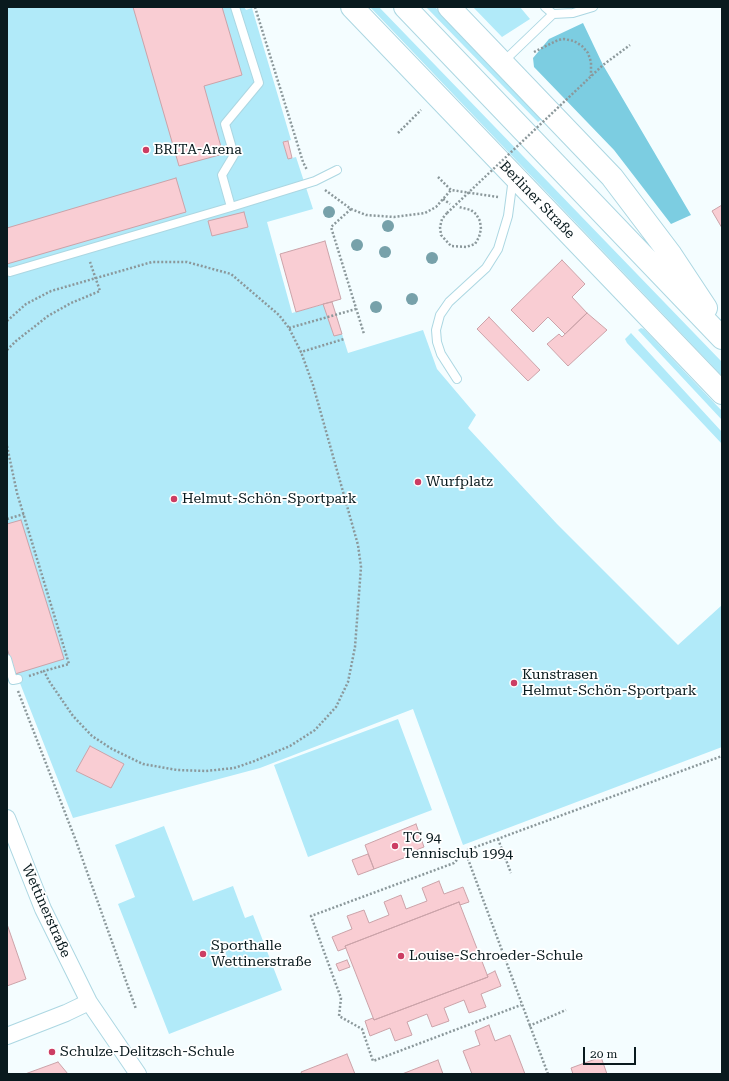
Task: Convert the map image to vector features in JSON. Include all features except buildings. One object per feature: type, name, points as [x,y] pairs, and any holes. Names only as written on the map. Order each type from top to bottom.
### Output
[{"type":"main road","name":"Berliner Straße","points":[[352,7],[722,393]]},
{"type":"main road","points":[[405,7],[722,338]]},
{"type":"main road","points":[[449,7],[612,177],[666,249],[722,331]]},
{"type":"street","name":"Wettinerstraße","points":[[7,818],[43,910],[89,1002],[138,1074]]},
{"type":"street","points":[[7,1036],[66,1013],[89,1002]]},
{"type":"lane","points":[[231,207],[222,175],[234,155],[225,124],[259,82],[235,7]]},
{"type":"lane","points":[[545,7],[554,14]]},
{"type":"lane","points":[[503,62],[554,14],[573,13],[593,7]]},
{"type":"lane","points":[[7,271],[10,272],[231,207],[315,181],[336,170]]},
{"type":"lane","points":[[457,379],[441,354],[437,342],[436,330],[440,316],[449,302],[486,268],[498,249],[508,216],[514,175]]},
{"type":"lane","points":[[7,659],[16,680]]},
{"type":"path","points":[[255,7],[303,162],[315,181],[329,194],[351,209],[366,215],[380,217],[409,216],[425,213],[436,207],[452,190]]},
{"type":"path","points":[[532,53],[558,40],[564,39],[574,41],[582,46],[588,53],[591,62],[591,76]]},
{"type":"path","points":[[459,208],[471,210],[476,214],[480,222],[481,229],[479,237],[474,244],[466,247],[451,246],[445,241],[441,235],[440,227],[442,219],[591,76],[630,45]]},
{"type":"path","points":[[398,133],[421,110]]},
{"type":"path","points":[[438,177],[452,190],[499,197]]},
{"type":"path","points":[[443,198],[450,204]]},
{"type":"path","points":[[351,209],[331,227],[364,334]]},
{"type":"path","points":[[7,350],[48,316],[100,291],[86,250]]},
{"type":"path","points":[[7,321],[26,304],[51,291],[152,262],[187,262],[231,274],[279,315],[289,328],[301,352],[313,385],[356,531],[361,567],[355,647],[348,682],[336,707],[315,730],[290,746],[234,768],[206,771],[177,770],[143,764],[112,749],[92,736],[74,716],[49,681],[44,671],[69,664],[24,514],[7,446]]},
{"type":"path","points":[[289,328],[356,309]]},
{"type":"path","points":[[301,352],[344,340]]},
{"type":"path","points":[[7,519],[24,514]]},
{"type":"path","points":[[16,680],[136,1009]]},
{"type":"path","points":[[521,1005],[373,1061],[362,1029],[340,1016],[341,998],[311,916],[454,863],[465,852],[498,839],[722,756]]},
{"type":"path","points":[[498,839],[511,873]]},
{"type":"path","points":[[465,852],[548,1074]]},
{"type":"path","points":[[529,1026],[566,1010]]},
{"type":"shaded area","name":"Helmut-Schön-Sportpark","points":[[7,7],[244,7],[246,10],[252,8],[291,140],[283,142],[288,159],[296,157],[313,209],[267,222],[292,313],[332,302],[348,353],[423,330],[437,369],[476,415],[468,428],[557,524],[678,645],[722,605],[722,747],[463,845],[413,709],[260,768],[73,818],[16,673],[15,674],[7,648]]},
{"type":"shaded area","points":[[370,7],[379,7],[722,362],[722,376]]},
{"type":"shaded area","points":[[426,7],[435,7],[543,118],[538,122]]},
{"type":"shaded area","points":[[473,7],[520,7],[530,19],[502,37]]},
{"type":"shaded area","points":[[583,23],[603,65],[691,215],[671,224],[614,150],[534,67],[533,58],[549,39]]},
{"type":"shaded area","points":[[641,328],[644,329],[722,411],[722,420],[638,330]]},
{"type":"shaded area","points":[[631,333],[722,432],[722,444],[627,343],[625,339]]},
{"type":"shaded area","points":[[398,719],[432,810],[308,857],[274,765]]},
{"type":"shaded area","name":"Sporthalle Wettinerstraße","points":[[164,826],[193,901],[233,886],[245,918],[253,915],[282,990],[169,1034],[118,904],[135,897],[115,845]]},
{"type":"place","name":"BRITA-Arena","points":[[146,150]]},
{"type":"place","name":"Wurfplatz","points":[[418,482]]},
{"type":"place","name":"Helmut-Schön-Sportpark","points":[[174,499]]},
{"type":"place","name":"Kunstrasen Helmut-Schön-Sportpark","points":[[514,683]]},
{"type":"place","name":"TC 94 Tennisclub 1994","points":[[395,846]]},
{"type":"place","name":"Sporthalle Wettinerstraße","points":[[203,954]]},
{"type":"place","name":"Louise-Schroeder-Schule","points":[[401,956]]},
{"type":"place","name":"Schulze-Delitzsch-Schule","points":[[52,1052]]}]
